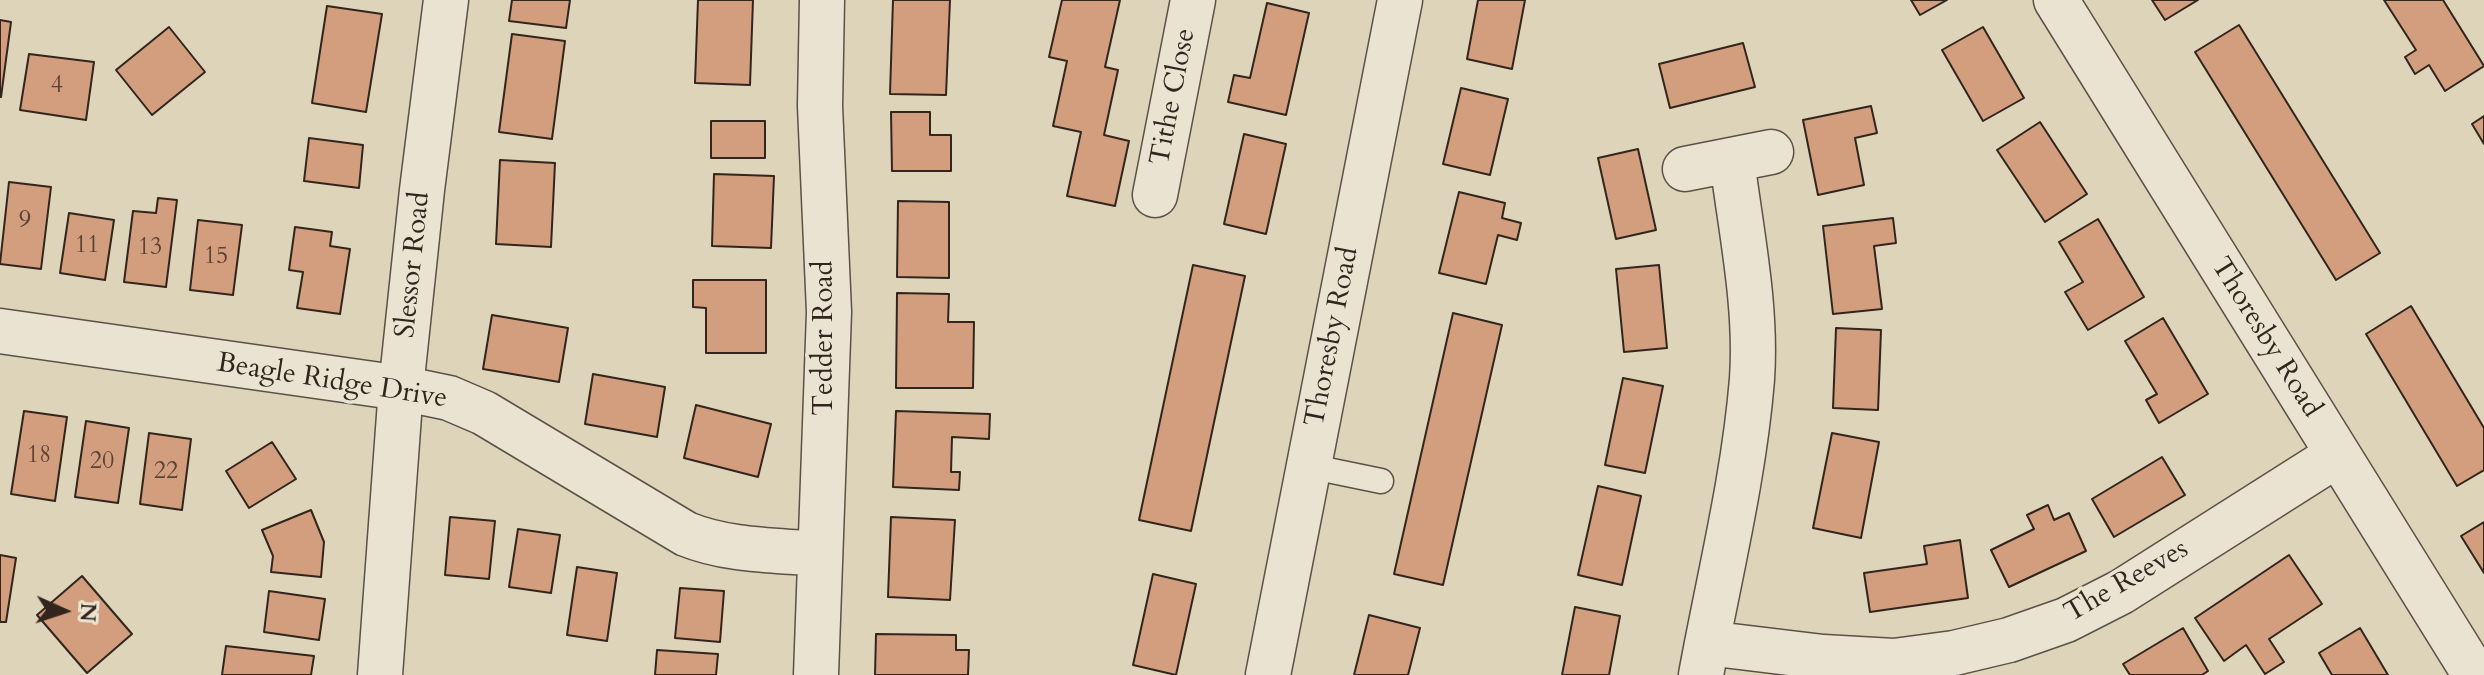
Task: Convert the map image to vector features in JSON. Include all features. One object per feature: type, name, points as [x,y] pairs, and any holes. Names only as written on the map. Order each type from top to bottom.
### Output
[{"type":"street","name":"Slessor Road","points":[[380,675],[401,388],[446,0]]},
{"type":"street","name":"Tedder Road","points":[[816,675],[829,312],[820,106],[822,0]]},
{"type":"street","name":"Tithe Close","points":[[1155,195],[1193,0]]},
{"type":"street","name":"Thoresby Road","points":[[1268,675],[1400,0]]},
{"type":"street","name":"Thoresby Road","points":[[2056,0],[2475,675]]},
{"type":"street","name":"The Reeves","points":[[1685,169],[1751,156],[1752,377],[1744,443],[1704,659],[1823,657],[1894,661],[1954,653],[2009,640],[2066,620],[2121,592],[2337,455]]},
{"type":"street","name":"Beagle Ridge Drive","points":[[0,331],[401,388],[449,398],[484,413],[686,534],[730,547],[819,554]]},
{"type":"lane","points":[[1308,466],[1381,481]]},
{"type":"building","points":[[512,0],[570,0],[566,28],[509,21]]},
{"type":"building","points":[[698,0],[753,0],[750,85],[695,83]]},
{"type":"building","points":[[893,0],[950,0],[946,95],[890,94]]},
{"type":"building","points":[[1062,0],[1120,0],[1105,67],[1118,70],[1104,135],[1129,141],[1115,206],[1067,196],[1081,132],[1053,126],[1067,61],[1049,57]]},
{"type":"building","points":[[1478,0],[1525,0],[1512,69],[1467,59]]},
{"type":"building","points":[[1911,0],[1947,0],[1920,15]]},
{"type":"building","points":[[2152,0],[2198,0],[2165,20]]},
{"type":"building","points":[[2384,0],[2443,0],[2484,66],[2445,91],[2429,65],[2415,74],[2405,57],[2416,50]]},
{"type":"building","points":[[1267,3],[1309,13],[1286,115],[1228,102],[1234,75],[1250,78]]},
{"type":"building","points":[[327,6],[382,14],[366,112],[312,103]]},
{"type":"building","points":[[0,20],[11,22],[1,97],[0,97]]},
{"type":"building","points":[[2239,25],[2380,253],[2336,280],[2195,52]]},
{"type":"building","points":[[169,27],[205,72],[152,115],[116,70]]},
{"type":"building","points":[[1983,27],[2024,98],[1983,121],[1942,50]]},
{"type":"building","points":[[512,34],[565,41],[552,139],[499,132]]},
{"type":"building","points":[[1743,43],[1755,87],[1670,108],[1659,64]]},
{"type":"building","points":[[29,54],[94,62],[86,120],[20,110]]},
{"type":"building","points":[[1461,88],[1508,99],[1490,175],[1443,164]]},
{"type":"building","points":[[1871,106],[1877,133],[1855,138],[1864,185],[1818,195],[1803,120]]},
{"type":"building","points":[[891,112],[930,112],[930,135],[951,135],[951,171],[892,171]]},
{"type":"building","points":[[2484,116],[2484,144],[2472,124]]},
{"type":"building","points":[[711,121],[765,121],[765,158],[711,158]]},
{"type":"building","points":[[2040,122],[2087,194],[2045,222],[1997,150]]},
{"type":"building","points":[[1244,134],[1286,144],[1266,234],[1224,224]]},
{"type":"building","points":[[309,138],[363,145],[359,188],[304,181]]},
{"type":"building","points":[[1638,149],[1656,230],[1616,239],[1598,158]]},
{"type":"building","points":[[500,160],[555,163],[551,247],[496,244]]},
{"type":"building","points":[[714,174],[774,176],[771,248],[712,246]]},
{"type":"building","points":[[9,182],[51,187],[41,269],[0,264]]},
{"type":"building","points":[[1459,192],[1505,203],[1502,218],[1521,223],[1517,240],[1498,235],[1486,284],[1439,273]]},
{"type":"building","points":[[158,198],[177,200],[166,287],[124,282],[133,211],[156,213]]},
{"type":"building","points":[[898,201],[949,202],[949,278],[897,277]]},
{"type":"building","points":[[69,213],[114,220],[105,280],[60,273]]},
{"type":"building","points":[[1893,218],[1896,243],[1874,246],[1882,309],[1833,314],[1823,226]]},
{"type":"building","points":[[2098,219],[2144,297],[2088,330],[2065,292],[2083,282],[2059,242]]},
{"type":"building","points":[[198,220],[242,225],[233,295],[190,290]]},
{"type":"building","points":[[295,227],[332,232],[330,246],[350,249],[340,314],[297,308],[303,272],[289,270]]},
{"type":"building","points":[[1193,265],[1245,276],[1191,531],[1139,520]]},
{"type":"building","points":[[1659,265],[1667,348],[1624,352],[1616,269]]},
{"type":"building","points":[[693,280],[766,280],[766,353],[706,353],[706,308],[693,307]]},
{"type":"building","points":[[897,293],[949,294],[948,322],[974,322],[973,388],[896,388]]},
{"type":"building","points":[[2411,306],[2484,428],[2484,470],[2457,486],[2366,334]]},
{"type":"building","points":[[1453,313],[1502,325],[1443,585],[1394,574]]},
{"type":"building","points":[[492,315],[568,328],[559,382],[483,369]]},
{"type":"building","points":[[2163,318],[2208,394],[2159,423],[2146,400],[2157,394],[2125,341]]},
{"type":"building","points":[[1836,328],[1881,330],[1878,410],[1833,408]]},
{"type":"building","points":[[593,374],[665,387],[657,437],[585,424]]},
{"type":"building","points":[[1623,378],[1663,386],[1645,473],[1605,465]]},
{"type":"building","points":[[696,405],[771,424],[758,477],[684,458]]},
{"type":"building","points":[[24,411],[67,417],[55,501],[11,494]]},
{"type":"building","points":[[896,411],[990,414],[989,439],[952,437],[951,472],[960,472],[959,490],[893,487]]},
{"type":"building","points":[[86,421],[129,428],[118,503],[75,497]]},
{"type":"building","points":[[149,433],[191,439],[182,510],[140,504]]},
{"type":"building","points":[[1832,433],[1879,442],[1861,538],[1813,528]]},
{"type":"building","points":[[272,442],[296,479],[249,508],[226,471]]},
{"type":"building","points":[[2162,457],[2185,495],[2114,537],[2092,499]]},
{"type":"building","points":[[1598,486],[1641,496],[1622,585],[1578,575]]},
{"type":"building","points":[[2048,505],[2054,520],[2069,513],[2086,551],[2009,587],[1991,550],[2034,529],[2027,515]]},
{"type":"building","points":[[311,510],[324,542],[321,577],[271,572],[273,556],[262,530]]},
{"type":"building","points":[[450,517],[495,521],[489,579],[445,575]]},
{"type":"building","points":[[891,517],[955,520],[950,600],[888,597]]},
{"type":"building","points":[[2484,522],[2484,573],[2461,536]]},
{"type":"building","points":[[518,529],[560,535],[551,593],[509,587]]},
{"type":"building","points":[[1960,540],[1968,598],[1870,612],[1864,573],[1927,564],[1924,546]]},
{"type":"building","points":[[0,555],[16,558],[6,622],[0,622]]},
{"type":"building","points":[[2289,555],[2322,604],[2269,639],[2284,662],[2265,674],[2246,645],[2224,661],[2195,618]]},
{"type":"building","points":[[577,567],[617,573],[607,641],[567,635]]},
{"type":"building","points":[[1153,574],[1196,584],[1176,675],[1133,665]]},
{"type":"building","points":[[82,576],[132,634],[87,673],[37,615]]},
{"type":"building","points":[[680,588],[724,591],[720,642],[675,638]]},
{"type":"building","points":[[269,591],[325,599],[319,640],[264,632]]},
{"type":"building","points":[[1575,607],[1620,616],[1609,675],[1562,675]]},
{"type":"building","points":[[1369,615],[1420,628],[1408,675],[1354,675]]},
{"type":"building","points":[[2183,628],[2208,671],[2202,675],[2130,675],[2123,664]]},
{"type":"building","points":[[2360,628],[2388,675],[2332,675],[2319,653]]},
{"type":"building","points":[[876,634],[956,635],[956,650],[969,650],[968,675],[875,675]]},
{"type":"building","points":[[226,646],[314,656],[311,675],[222,675]]},
{"type":"building","points":[[657,650],[718,654],[716,675],[655,675]]}]
